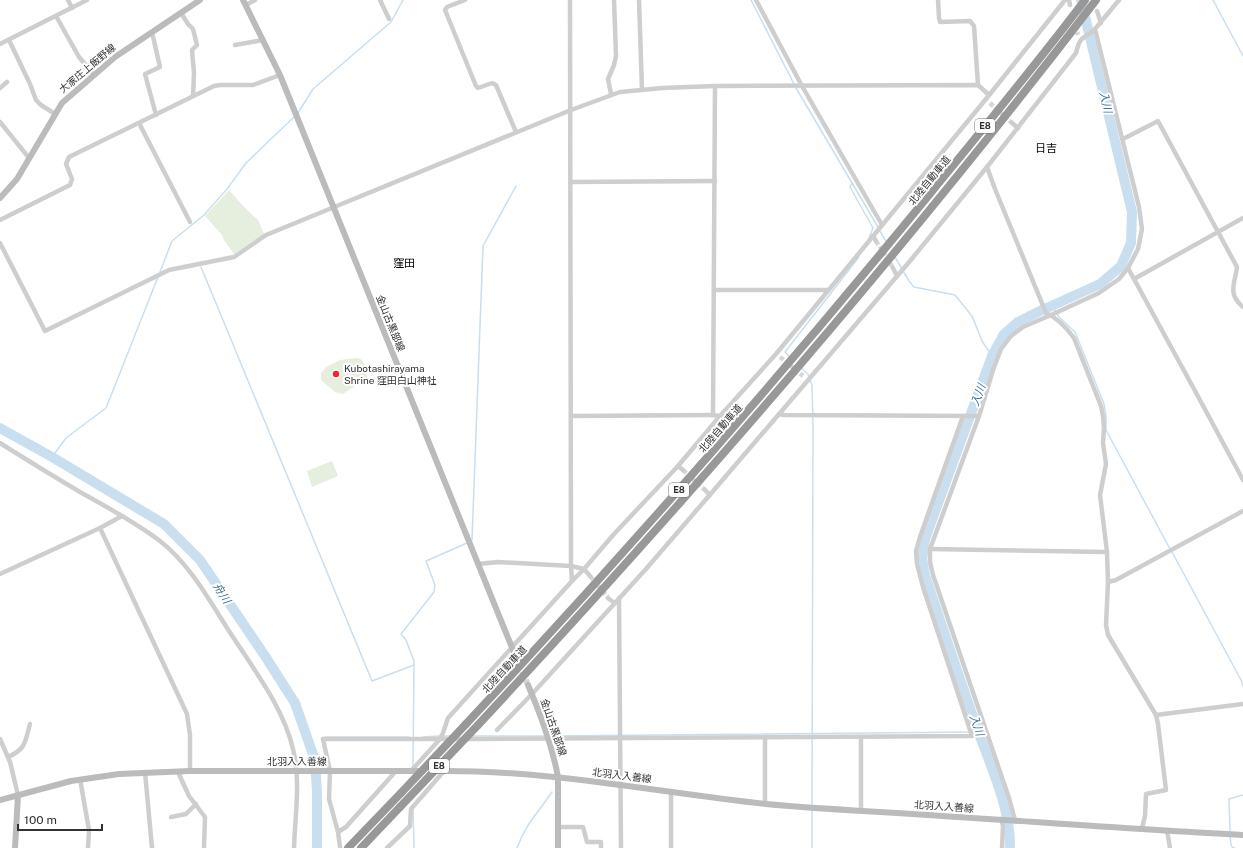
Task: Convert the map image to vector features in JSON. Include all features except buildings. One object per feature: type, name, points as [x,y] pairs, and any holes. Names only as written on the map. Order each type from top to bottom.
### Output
[{"type":"highway","name":"北陸自動車道","points":[[344,848],[401,793],[531,655],[679,490],[894,239],[1085,0]]},
{"type":"highway","name":"北陸自動車道","points":[[361,848],[478,725],[692,490],[802,363],[890,258],[1079,23],[1096,5]]},
{"type":"main road","name":"大家庄上飯野線","points":[[0,198],[17,179],[62,103],[114,57],[200,0]]},
{"type":"main road","name":"金山古黒部線","points":[[244,3],[280,75],[515,655]]},
{"type":"main road","name":"金山古黒部線","points":[[528,685],[549,739],[558,777],[558,848]]},
{"type":"main road","name":"北羽入入善線","points":[[0,800],[80,779],[146,772],[490,771],[558,777],[814,808],[1243,835]]},
{"type":"main road","points":[[15,848],[18,795]]},
{"type":"street","points":[[68,0],[72,8]]},
{"type":"street","points":[[0,44],[87,0]]},
{"type":"street","points":[[244,3],[255,0]]},
{"type":"street","points":[[380,0],[389,19]]},
{"type":"street","points":[[465,0],[447,7],[445,10],[476,86],[478,88],[492,83],[496,85],[516,132]]},
{"type":"street","points":[[570,0],[572,581]]},
{"type":"street","points":[[611,94],[608,79],[616,56],[614,0]]},
{"type":"street","points":[[639,0],[642,90]]},
{"type":"street","points":[[756,0],[802,86],[882,225]]},
{"type":"street","points":[[938,0],[938,18],[940,22],[970,21],[974,26],[978,85],[990,103]]},
{"type":"street","points":[[410,771],[440,739],[448,718],[614,534],[678,466],[720,416],[776,354],[1065,0]]},
{"type":"street","points":[[497,730],[615,603],[710,495],[897,276],[1018,128],[1076,53],[1082,37],[1095,29],[1101,23],[1119,0]]},
{"type":"street","points":[[1096,5],[1101,23]]},
{"type":"street","points":[[181,12],[188,24],[193,29],[197,45],[192,50],[194,73],[193,96]]},
{"type":"street","points":[[56,16],[79,57],[94,75]]},
{"type":"street","points":[[1014,820],[1007,791],[933,575],[930,562],[930,549],[979,416],[1001,349],[1012,336],[1023,327],[1049,314],[1099,293],[1119,279],[1128,268],[1138,249],[1142,229],[1139,207],[1095,29]]},
{"type":"street","points":[[152,32],[160,67],[145,74],[156,115]]},
{"type":"street","points":[[1078,35],[1080,40]]},
{"type":"street","points":[[9,40],[36,100],[55,114]]},
{"type":"street","points":[[235,45],[263,40]]},
{"type":"street","points":[[0,220],[70,185],[72,179],[66,164],[69,157],[214,86],[253,85],[280,75]]},
{"type":"street","points":[[0,88],[7,82]]},
{"type":"street","points":[[0,243],[46,332],[169,270],[234,257],[266,235],[611,94],[662,88],[715,86],[978,85]]},
{"type":"street","points":[[713,415],[715,86]]},
{"type":"street","points":[[1123,139],[1158,121],[1237,267],[1232,291],[1235,299],[1243,306]]},
{"type":"street","points":[[0,122],[29,158]]},
{"type":"street","points":[[139,123],[190,222]]},
{"type":"street","points":[[1012,123],[1018,128]]},
{"type":"street","points":[[987,167],[1041,301],[1049,314],[1069,331],[1074,338],[1101,406],[1106,464],[1100,495],[1107,552],[1108,582],[1106,625],[1108,635],[1156,716],[1166,790],[1146,794],[1145,816],[1142,828]]},
{"type":"street","points":[[570,182],[715,181]]},
{"type":"street","points":[[1134,279],[1243,218]]},
{"type":"street","points":[[873,236],[876,241]]},
{"type":"street","points":[[893,268],[897,276]]},
{"type":"street","points":[[1128,268],[1243,480]]},
{"type":"street","points":[[714,290],[828,290]]},
{"type":"street","points":[[776,354],[780,357]]},
{"type":"street","points":[[803,376],[808,380]]},
{"type":"street","points":[[779,414],[784,416],[979,416]]},
{"type":"street","points":[[571,416],[720,416]]},
{"type":"street","points":[[344,848],[329,799],[328,771],[323,739],[972,736],[921,580],[917,564],[916,551],[963,416]]},
{"type":"street","points":[[0,443],[122,516],[160,542],[174,555],[193,577],[266,689],[283,720],[293,747],[298,772],[294,848]]},
{"type":"street","points":[[678,466],[682,470]]},
{"type":"street","points":[[705,490],[710,495]]},
{"type":"street","points":[[1108,582],[1116,580],[1243,511]]},
{"type":"street","points":[[0,574],[100,528],[122,516]]},
{"type":"street","points":[[100,528],[187,714],[190,735],[190,771]]},
{"type":"street","points":[[930,549],[1107,552]]},
{"type":"street","points":[[478,564],[498,562],[571,566],[584,569],[590,576]]},
{"type":"street","points":[[619,598],[621,848]]},
{"type":"street","points":[[609,599],[615,603]]},
{"type":"street","points":[[1156,716],[1243,704]]},
{"type":"street","points":[[8,757],[21,750],[30,724]]},
{"type":"street","points":[[765,737],[765,803]]},
{"type":"street","points":[[861,737],[861,811]]},
{"type":"street","points":[[0,739],[10,762],[18,795]]},
{"type":"street","points":[[338,832],[346,827],[396,771]]},
{"type":"street","points":[[387,848],[410,826],[411,809],[444,771]]},
{"type":"street","points":[[146,772],[152,848]]},
{"type":"street","points":[[178,772],[189,796],[205,816],[204,848]]},
{"type":"street","points":[[80,779],[89,830],[88,848]]},
{"type":"street","points":[[671,791],[671,848]]},
{"type":"street","points":[[171,817],[186,814],[196,804]]},
{"type":"street","points":[[1002,819],[1002,848]]},
{"type":"street","points":[[558,827],[583,827],[587,842],[601,842],[601,848]]},
{"type":"street","points":[[1167,830],[1170,848]]},
{"type":"green space","points":[[229,190],[258,220],[264,234],[234,254],[222,235],[205,216]]},
{"type":"green space","points":[[361,359],[366,366],[367,378],[343,394],[335,392],[321,380],[321,373],[326,367],[340,360]]},
{"type":"green space","points":[[332,461],[338,476],[312,487],[307,471]]},
{"type":"waterway","points":[[298,113],[313,89],[391,22],[403,0]]},
{"type":"waterway","points":[[751,0],[794,84]]},
{"type":"waterway","name":"入川","points":[[1010,848],[1007,818],[999,787],[944,632],[925,575],[922,559],[925,539],[992,356],[1004,334],[1018,322],[1100,284],[1121,266],[1131,243],[1132,212],[1081,0]]},
{"type":"waterway","points":[[1213,0],[1243,56]]},
{"type":"waterway","points":[[796,88],[878,227]]},
{"type":"waterway","points":[[160,272],[172,241],[204,215],[227,189],[246,163],[294,117]]},
{"type":"waterway","points":[[852,183],[850,187],[873,228],[869,238]]},
{"type":"waterway","points":[[470,541],[472,540],[483,246],[516,186]]},
{"type":"waterway","points":[[880,231],[887,243]]},
{"type":"waterway","points":[[790,357],[785,352],[859,257]]},
{"type":"waterway","points":[[895,257],[914,287],[955,295],[972,316],[982,341],[992,356]]},
{"type":"waterway","points":[[201,267],[372,681],[414,665]]},
{"type":"waterway","points":[[52,457],[66,438],[106,408],[158,277]]},
{"type":"waterway","points":[[1052,305],[1059,317],[1075,332],[1104,404],[1106,430],[1170,549]]},
{"type":"waterway","points":[[801,368],[808,374],[809,377]]},
{"type":"waterway","points":[[810,380],[812,385],[813,425],[812,806]]},
{"type":"waterway","name":"舟川","points":[[0,428],[52,457],[164,524],[200,560],[295,703],[315,760],[317,792],[317,848]]},
{"type":"waterway","points":[[413,766],[414,661],[406,640],[401,634],[434,592],[435,585],[426,561],[467,543]]},
{"type":"waterway","points":[[1172,552],[1243,686]]},
{"type":"waterway","points":[[549,736],[978,732]]},
{"type":"waterway","points":[[423,737],[439,736]]},
{"type":"waterway","points":[[443,736],[451,736]]},
{"type":"waterway","points":[[473,736],[545,736]]},
{"type":"waterway","points":[[325,737],[409,737]]},
{"type":"waterway","points":[[517,848],[528,825],[552,792]]},
{"type":"waterway","points":[[1230,832],[1229,799],[1243,795]]},
{"type":"waterway","points":[[413,808],[414,848]]},
{"type":"waterway","points":[[812,810],[812,848]]},
{"type":"waterway","points":[[1230,836],[1231,845],[1235,848]]},
{"type":"tunnel","points":[[1075,26],[1078,35]]},
{"type":"tunnel","points":[[990,103],[1012,123]]},
{"type":"tunnel","points":[[876,241],[893,268]]},
{"type":"tunnel","points":[[780,357],[803,376]]},
{"type":"tunnel","points":[[683,470],[705,490]]},
{"type":"tunnel","points":[[590,576],[609,599]]},
{"type":"tunnel","points":[[515,655],[528,685]]},
{"type":"place","name":"Kubotashirayama Shrine 窪田白山神社","points":[[336,374]]},
{"type":"district","name":"日吉","points":[[1046,148]]},
{"type":"district","name":"窪田","points":[[404,263]]}]
